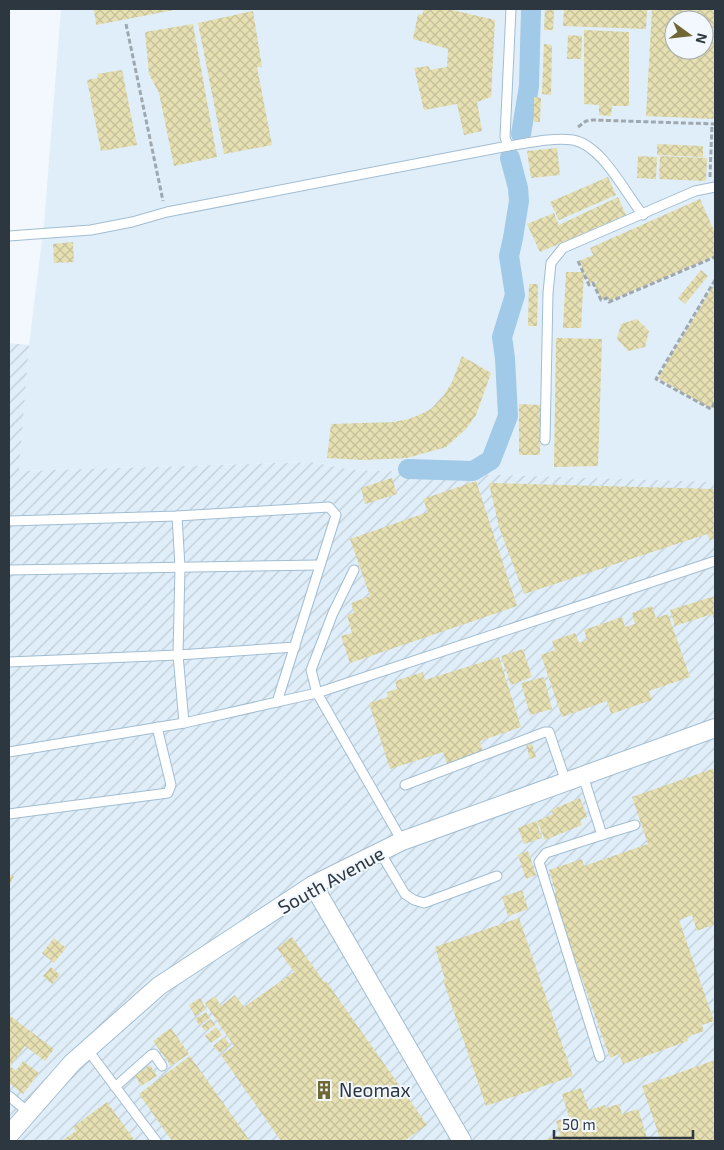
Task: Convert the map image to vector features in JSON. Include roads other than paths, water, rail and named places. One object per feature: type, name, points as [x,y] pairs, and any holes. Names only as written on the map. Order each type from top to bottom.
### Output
[{"type":"street","name":"South Avenue","points":[[9,1135],[72,1063],[159,986],[313,885],[402,841],[715,728]]},
{"type":"street","points":[[313,885],[462,1141]]},
{"type":"lane","points":[[508,146],[505,137],[511,9]]},
{"type":"lane","points":[[9,236],[91,230],[132,222],[167,212],[508,146],[567,140],[577,141],[593,151],[606,165],[642,215]]},
{"type":"lane","points":[[545,440],[548,293],[551,263],[563,248],[695,191],[712,187]]},
{"type":"lane","points":[[9,520],[178,516],[329,507],[336,515],[277,702]]},
{"type":"lane","points":[[178,516],[180,567],[178,655],[184,723]]},
{"type":"lane","points":[[9,752],[184,723],[318,693],[715,561]]},
{"type":"lane","points":[[9,570],[320,565]]},
{"type":"lane","points":[[354,570],[333,613],[311,670],[318,693],[402,841]]},
{"type":"lane","points":[[9,662],[178,655],[295,646]]},
{"type":"lane","points":[[9,814],[168,793],[171,785],[157,727]]},
{"type":"lane","points":[[405,785],[545,732],[549,732],[566,782]]},
{"type":"lane","points":[[583,776],[602,835]]},
{"type":"lane","points":[[600,1057],[539,862],[546,853],[635,825]]},
{"type":"lane","points":[[380,852],[405,894],[414,900],[424,903],[497,876]]},
{"type":"lane","points":[[87,1049],[156,1141]]},
{"type":"lane","points":[[115,1086],[151,1055],[154,1054],[162,1066]]},
{"type":"lane","points":[[9,1096],[28,1112]]},
{"type":"waterway","points":[[521,134],[529,86],[531,9]]},
{"type":"waterway","points":[[408,469],[473,471],[491,460],[508,416],[502,337],[515,295],[509,256],[519,201],[518,188],[510,158]]},
{"type":"place","name":"Neomax","points":[[324,1090]]}]
